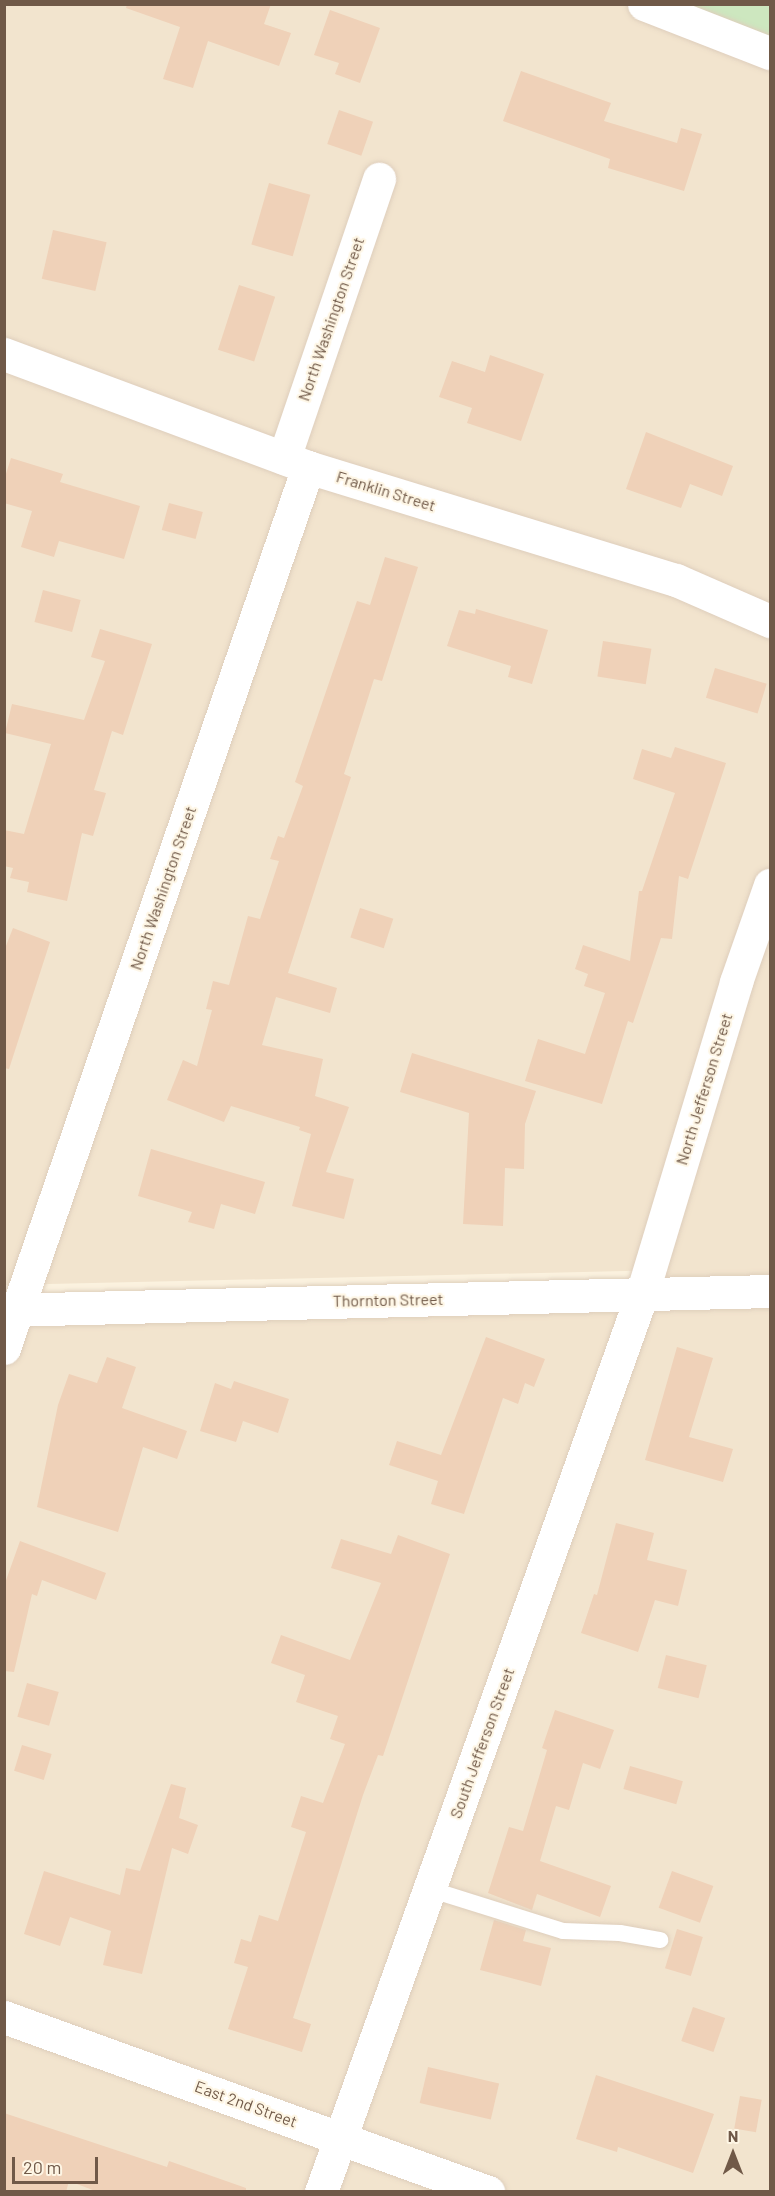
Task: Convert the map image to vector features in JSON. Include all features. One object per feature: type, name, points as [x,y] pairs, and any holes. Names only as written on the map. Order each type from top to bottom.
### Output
[{"type":"street","points":[[644,4],[771,53]]},
{"type":"street","name":"North Washington Street","points":[[4,1348],[11,1310],[296,463],[379,179]]},
{"type":"street","name":"Franklin Street","points":[[4,354],[296,463],[676,580],[771,621]]},
{"type":"street","name":"North Jefferson Street","points":[[642,1294],[736,982],[771,885]]},
{"type":"street","name":"Thornton Street","points":[[11,1310],[771,1291]]},
{"type":"street","name":"South Jefferson Street","points":[[321,2192],[642,1294]]},
{"type":"street","name":"East 2nd Street","points":[[4,2018],[488,2192]]},
{"type":"lane","points":[[429,1889],[563,1931],[630,1934],[660,1940]]},
{"type":"shaded area","points":[[5,5],[654,5],[770,50],[770,2191],[5,2191],[4,1322],[622,1307],[669,1270],[5,1285]]},
{"type":"green space","points":[[669,5],[770,5],[770,41]]},
{"type":"building","points":[[127,4],[271,4],[264,24],[291,33],[279,66],[208,41],[193,88],[163,79],[180,27],[126,8]]},
{"type":"building","points":[[330,10],[380,28],[360,83],[335,74],[339,63],[314,55]]},
{"type":"building","points":[[521,71],[611,103],[604,121],[677,143],[681,128],[702,134],[684,191],[608,168],[610,159],[503,121]]},
{"type":"building","points":[[339,110],[373,122],[361,156],[327,144]]},
{"type":"building","points":[[269,183],[310,195],[293,256],[251,245]]},
{"type":"building","points":[[53,230],[107,242],[95,291],[42,279]]},
{"type":"building","points":[[239,285],[275,297],[254,361],[218,350]]},
{"type":"building","points":[[490,355],[544,374],[521,441],[467,423],[472,408],[439,397],[452,361],[485,372]]},
{"type":"building","points":[[646,432],[733,466],[722,496],[690,484],[681,508],[626,489]]},
{"type":"building","points":[[11,458],[63,474],[60,482],[140,506],[124,559],[59,541],[54,557],[21,547],[32,511],[4,503],[4,480]]},
{"type":"building","points":[[169,503],[203,512],[196,539],[162,530]]},
{"type":"building","points":[[385,557],[418,567],[382,681],[374,679],[344,774],[351,777],[288,973],[337,988],[330,1013],[276,997],[262,1045],[323,1059],[315,1096],[349,1107],[326,1172],[354,1179],[344,1219],[292,1206],[311,1134],[299,1130],[300,1127],[231,1106],[224,1122],[167,1100],[183,1060],[197,1066],[212,1010],[206,1009],[213,981],[229,985],[248,916],[260,919],[279,861],[270,859],[278,836],[284,838],[303,786],[295,782],[357,601],[370,605]]},
{"type":"building","points":[[43,590],[81,600],[72,632],[34,622]]},
{"type":"building","points":[[476,609],[548,630],[532,684],[508,677],[511,666],[447,646],[459,610],[475,614]]},
{"type":"building","points":[[100,629],[152,644],[123,735],[112,731],[94,790],[106,793],[93,836],[82,833],[67,901],[27,892],[29,882],[10,878],[13,868],[4,866],[4,830],[24,834],[51,744],[5,733],[12,704],[84,720],[105,661],[91,657]]},
{"type":"building","points":[[603,641],[651,649],[646,684],[597,677]]},
{"type":"building","points":[[715,668],[767,684],[758,713],[706,698]]},
{"type":"building","points":[[675,747],[726,763],[688,879],[679,876],[672,939],[661,938],[633,1023],[628,1021],[602,1104],[525,1081],[538,1039],[585,1054],[605,993],[584,986],[588,974],[575,969],[583,945],[630,961],[639,891],[642,891],[675,793],[633,779],[642,749],[671,758]]},
{"type":"building","points":[[360,908],[393,919],[384,948],[350,937]]},
{"type":"building","points":[[13,928],[50,942],[9,1069],[4,1068],[4,951]]},
{"type":"building","points":[[412,1053],[536,1091],[525,1124],[524,1169],[505,1168],[503,1226],[463,1224],[469,1113],[400,1092]]},
{"type":"building","points":[[151,1149],[265,1182],[255,1214],[221,1204],[214,1229],[188,1222],[192,1212],[138,1196]]},
{"type":"building","points":[[486,1337],[545,1359],[534,1387],[525,1383],[518,1404],[503,1398],[464,1514],[431,1504],[438,1481],[389,1465],[397,1441],[441,1455]]},
{"type":"building","points":[[677,1347],[713,1358],[689,1437],[733,1449],[723,1482],[645,1460]]},
{"type":"building","points":[[107,1357],[136,1367],[122,1408],[187,1431],[177,1459],[143,1447],[118,1532],[37,1507],[58,1405],[69,1374],[97,1383]]},
{"type":"building","points":[[234,1381],[289,1399],[278,1433],[243,1421],[236,1442],[200,1431],[215,1383],[231,1389]]},
{"type":"building","points":[[616,1523],[654,1533],[647,1560],[687,1570],[678,1606],[655,1600],[638,1652],[581,1633],[594,1594],[597,1595]]},
{"type":"building","points":[[398,1535],[450,1554],[383,1756],[378,1755],[363,1795],[293,2018],[311,2024],[302,2052],[228,2029],[248,1967],[234,1963],[241,1939],[251,1942],[259,1915],[278,1921],[306,1832],[291,1827],[301,1796],[323,1803],[345,1744],[330,1739],[338,1716],[296,1702],[305,1675],[271,1663],[281,1635],[350,1660],[381,1583],[331,1568],[341,1539],[391,1554]]},
{"type":"building","points":[[20,1541],[106,1573],[96,1600],[42,1580],[37,1596],[32,1594],[14,1672],[4,1671],[4,1586]]},
{"type":"building","points":[[666,1655],[707,1665],[699,1698],[658,1688]]},
{"type":"building","points":[[27,1683],[59,1692],[49,1726],[17,1717]]},
{"type":"building","points":[[555,1710],[614,1730],[600,1769],[583,1763],[569,1810],[556,1806],[540,1861],[611,1886],[600,1917],[537,1894],[532,1910],[488,1893],[509,1827],[523,1831],[547,1750],[542,1748]]},
{"type":"building","points":[[22,1745],[52,1754],[44,1780],[14,1771]]},
{"type":"building","points":[[630,1766],[683,1781],[676,1804],[623,1789]]},
{"type":"building","points":[[171,1784],[186,1788],[179,1818],[198,1825],[188,1854],[172,1848],[142,1974],[103,1965],[111,1931],[70,1917],[60,1946],[24,1934],[44,1871],[120,1895],[126,1868],[140,1871]]},
{"type":"building","points":[[672,1871],[713,1886],[700,1923],[659,1908]]},
{"type":"building","points":[[494,1920],[526,1930],[523,1941],[551,1948],[541,1986],[480,1970]]},
{"type":"building","points":[[677,1929],[703,1937],[691,1976],[665,1968]]},
{"type":"building","points":[[693,2007],[725,2018],[713,2052],[681,2041]]},
{"type":"building","points":[[428,2067],[499,2083],[491,2119],[420,2103]]},
{"type":"building","points":[[596,2075],[714,2114],[693,2173],[618,2147],[617,2152],[576,2139]]},
{"type":"building","points":[[740,2096],[762,2100],[756,2132],[734,2128]]},
{"type":"building","points":[[4,2113],[167,2167],[169,2161],[246,2188],[246,2192],[98,2192],[69,2181],[66,2192],[4,2192]]}]
